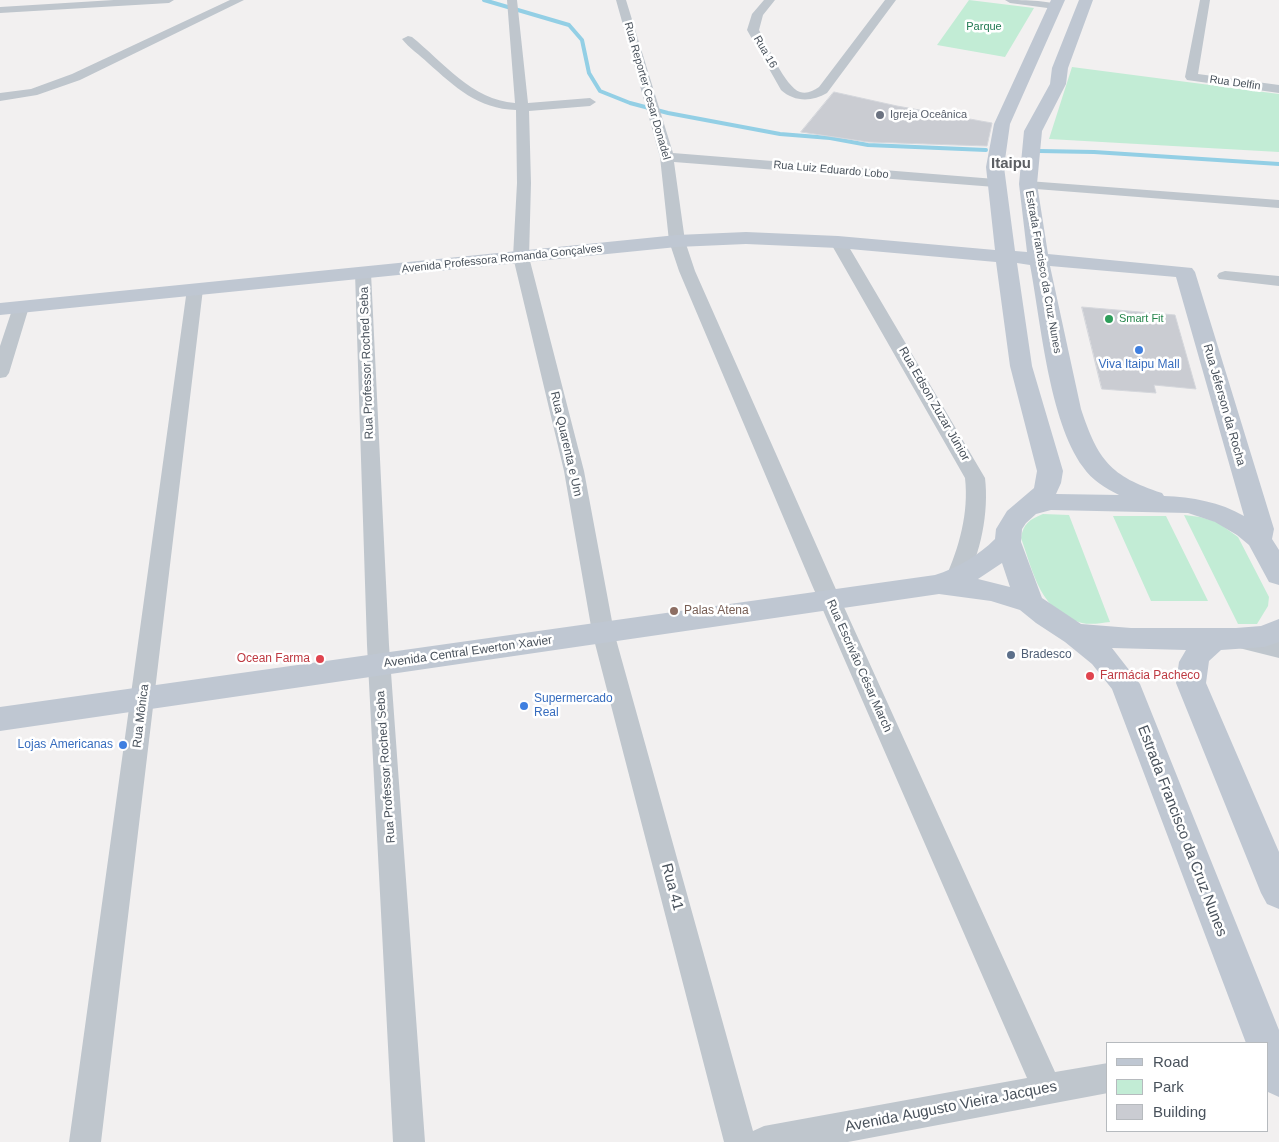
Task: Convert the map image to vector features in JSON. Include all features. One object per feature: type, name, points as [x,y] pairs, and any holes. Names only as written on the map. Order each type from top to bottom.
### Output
[{"type":"main road","name":"Estrada Francisco da Cruz Nunes","points":[[1086,0],[1060,68],[1061,75],[1048,106],[1036,122],[1033,131],[1028,185],[1039,259],[1059,363],[1075,426],[1085,451],[1103,474],[1124,488],[1168,504]]},
{"type":"main road","points":[[1030,602],[1008,542],[1010,529],[1016,517],[1044,494],[1050,484],[1050,471],[1021,366],[995,184],[995,166],[1002,124],[1057,3]]},
{"type":"main road","name":"Avenida Professora Romanda Gonçalves","points":[[0,309],[678,241],[746,238],[838,242],[1039,259]]},
{"type":"main road","name":"Rua Jéferson da Rocha","points":[[1039,259],[1185,272],[1271,557]]},
{"type":"main road","points":[[1028,507],[1051,502],[1189,506],[1224,516],[1271,557]]},
{"type":"main road","name":"Avenida Central Ewerton Xavier","points":[[0,719],[946,582],[980,568],[1008,542]]},
{"type":"main road","name":"Avenida Central Ewerton Xavier","points":[[946,582],[992,591],[1030,602]]},
{"type":"main road","name":"Estrada Francisco da Cruz Nunes","points":[[1030,602],[1046,616],[1075,634],[1102,656],[1124,684],[1265,1042]]},
{"type":"main road","points":[[1075,634],[1098,638],[1226,639],[1264,636],[1279,630]]},
{"type":"main road","points":[[1226,639],[1202,649],[1192,664],[1191,684],[1279,892]]},
{"type":"main road","points":[[1269,1052],[1279,1077]]},
{"type":"street","points":[[3,9],[118,1],[169,0]]},
{"type":"street","points":[[0,97],[33,92],[76,77],[239,0]]},
{"type":"street","name":"Rua Reporter Cesar Donadel","points":[[621,0],[667,157],[678,241]]},
{"type":"street","name":"Rua 16","points":[[770,0],[755,11],[753,30],[785,87],[793,94],[801,96],[816,95],[823,90],[890,0]]},
{"type":"street","points":[[1010,0],[1057,3]]},
{"type":"street","name":"Rua Delfin","points":[[1205,0],[1191,77],[1279,89]]},
{"type":"street","name":"Rua Quarenta e Um","points":[[512,6],[522,106],[524,183],[521,257],[574,471],[603,632]]},
{"type":"street","points":[[408,39],[478,98],[501,104],[522,106],[590,102]]},
{"type":"street","name":"Rua Luiz Eduardo Lobo","points":[[667,157],[995,184]]},
{"type":"street","points":[[1028,185],[1279,204]]},
{"type":"street","name":"Rua Escrivão César March","points":[[678,241],[687,271],[830,600],[1047,1089]]},
{"type":"street","name":"Rua Edson Zuzar Júnior","points":[[838,242],[975,478],[977,489],[966,560],[946,582]]},
{"type":"street","name":"Rua Professor Roched Seba","points":[[363,273],[380,665],[410,1142]]},
{"type":"street","points":[[1225,276],[1279,281]]},
{"type":"street","name":"Rua Mônica","points":[[85,1142],[195,289]]},
{"type":"street","points":[[0,373],[21,307]]},
{"type":"street","name":"Rua 41","points":[[603,632],[740,1142]]},
{"type":"street","points":[[1226,639],[1279,650]]},
{"type":"street","name":"Avenida Augusto Vieira Jacques","points":[[764,1142],[1106,1078]]},
{"type":"green space","name":"Parque","points":[[969,0],[1034,8],[1005,57],[937,45]]},
{"type":"green space","points":[[1072,67],[1279,94],[1279,152],[1049,139]]},
{"type":"green space","points":[[1043,514],[1069,515],[1110,622],[1085,624],[1068,618],[1048,601],[1041,590],[1021,538],[1023,529],[1028,523]]},
{"type":"green space","points":[[1184,515],[1217,522],[1238,537],[1269,597],[1268,606],[1257,624],[1238,624]]},
{"type":"green space","points":[[1113,516],[1166,516],[1208,601],[1151,601]]},
{"type":"building","name":"Igreja Oceânica","points":[[834,92],[897,106],[992,123],[987,146],[868,142],[801,132]]},
{"type":"building","name":"Viva Itaipu Mall","points":[[1082,307],[1175,315],[1196,389],[1154,385],[1156,393],[1102,389]]},
{"type":"waterway","points":[[484,0],[569,25],[582,40],[589,73],[600,91],[630,103],[668,113],[780,134],[830,138],[868,145],[986,150]]},
{"type":"waterway","points":[[1039,151],[1094,152],[1279,164]]},
{"type":"place","name":"Igreja Oceânica","points":[[880,115]]},
{"type":"place","name":"Smart Fit","points":[[1109,319]]},
{"type":"place","name":"Viva Itaipu Mall","points":[[1139,350]]},
{"type":"place","name":"Palas Atena","points":[[674,611]]},
{"type":"place","name":"Bradesco","points":[[1011,655]]},
{"type":"place","name":"Ocean Farma","points":[[320,659]]},
{"type":"place","name":"Farmácia Pacheco","points":[[1090,676]]},
{"type":"place","name":"Supermercado Real","points":[[524,706]]},
{"type":"place","name":"Lojas Americanas","points":[[123,745]]},
{"type":"district","name":"Itaipu","points":[[1011,164]]}]
